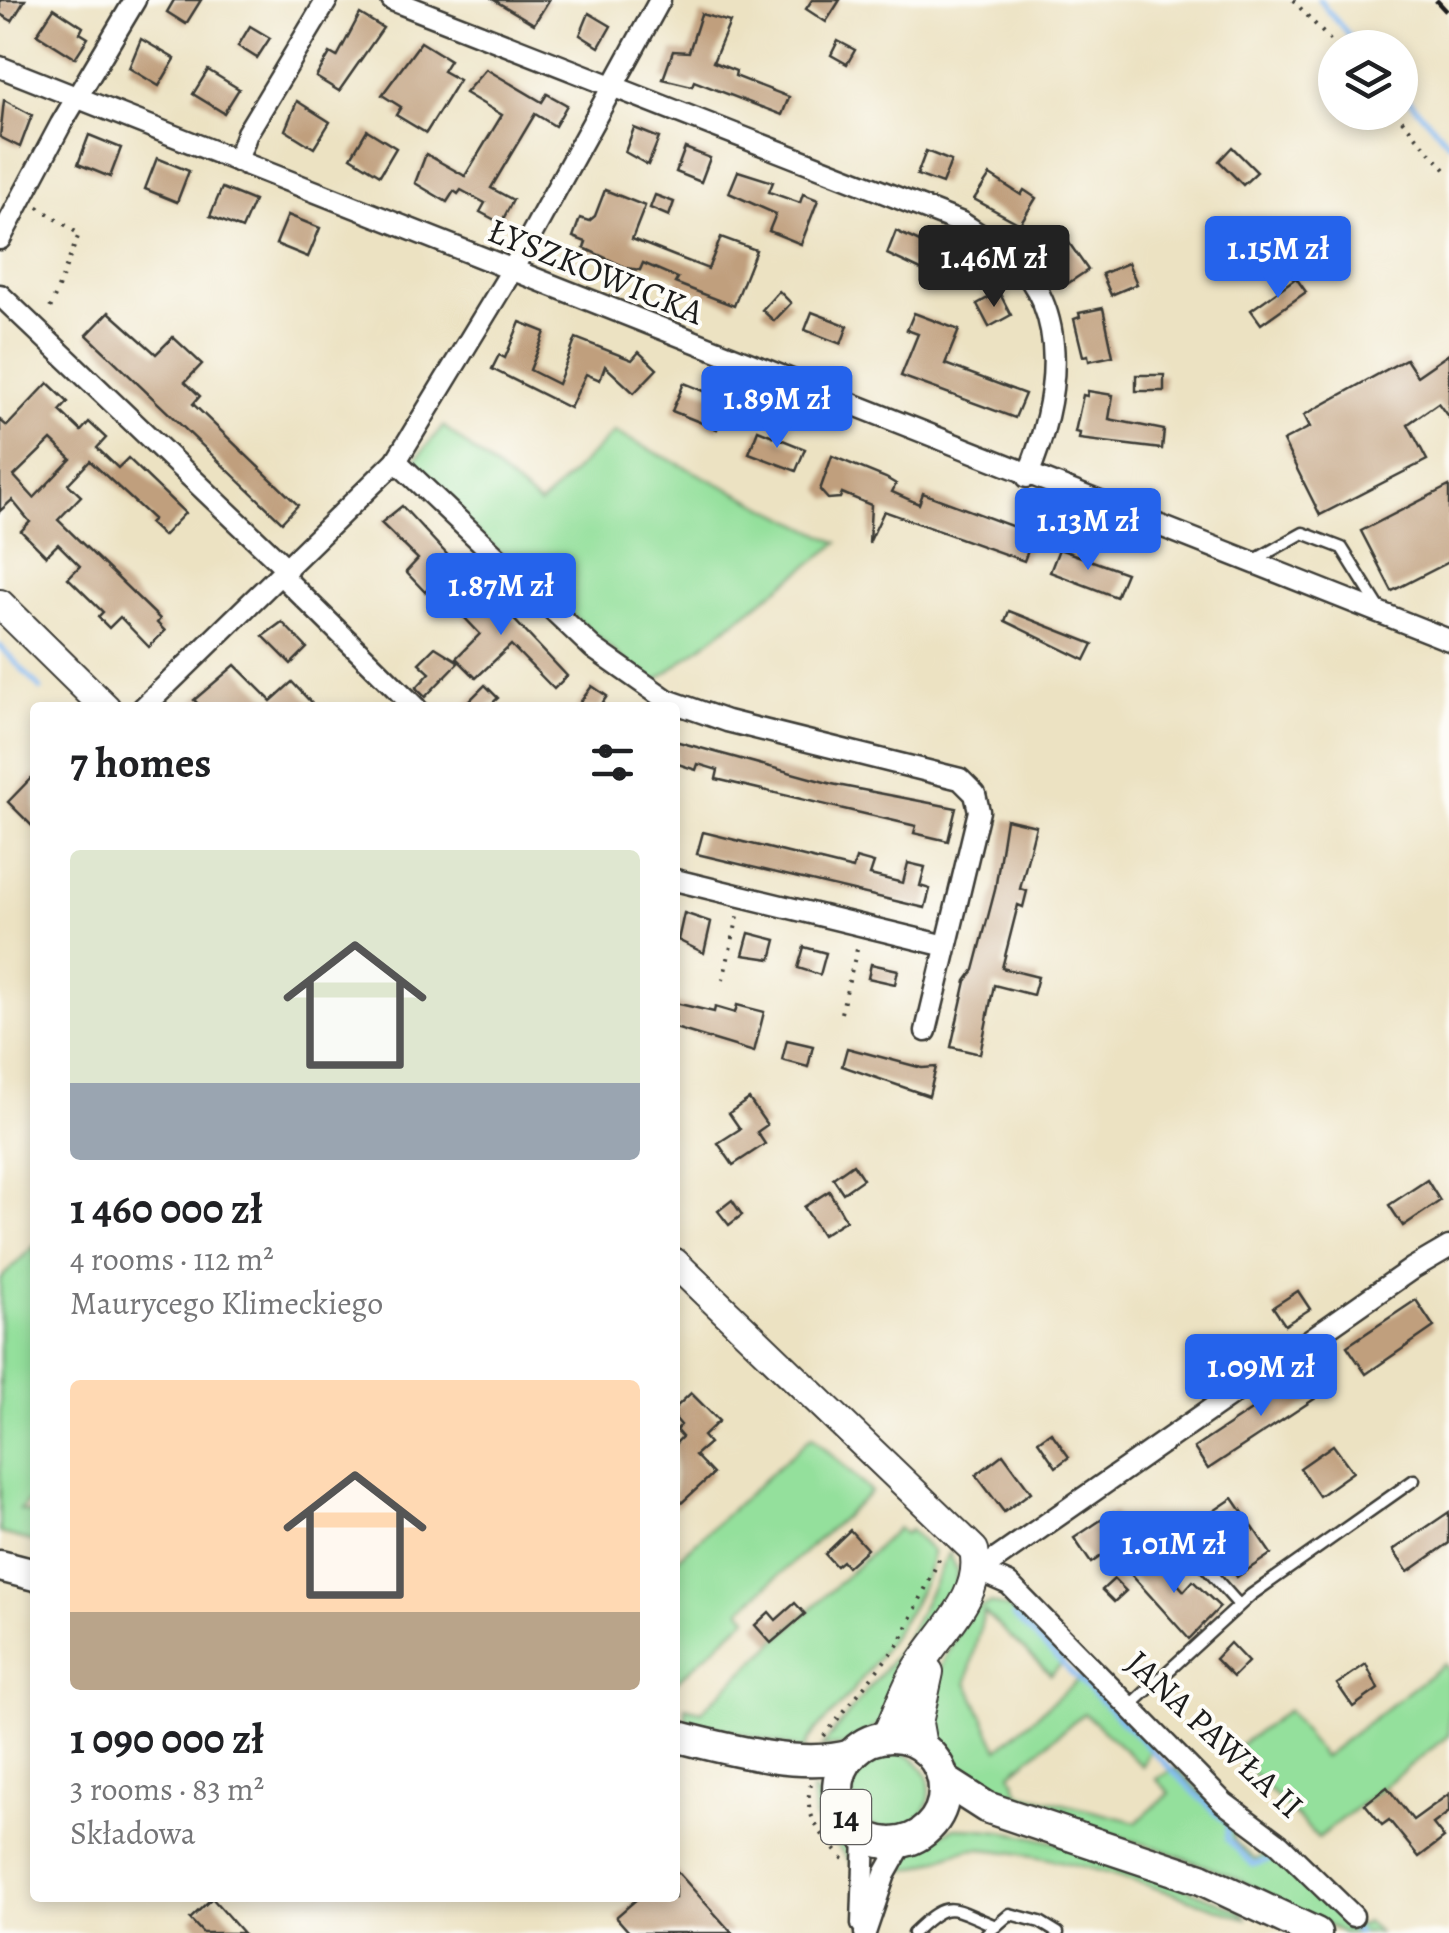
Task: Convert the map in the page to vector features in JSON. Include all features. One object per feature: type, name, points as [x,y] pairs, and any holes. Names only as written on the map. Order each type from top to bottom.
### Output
[{"type":"main road","points":[[0,1566],[30,1574]]},
{"type":"main road","name":"14","points":[[680,1737],[814,1772],[865,1836],[903,1842],[934,1822]]},
{"type":"main road","name":"14","points":[[814,1772],[885,1738]]},
{"type":"main road","points":[[885,1738],[922,1746],[936,1761],[944,1780],[943,1802],[934,1822],[982,1822],[1058,1833]]},
{"type":"main road","name":"14","points":[[841,1805],[839,1788],[852,1755]]},
{"type":"main road","points":[[944,1780],[974,1801],[1230,1890],[1316,1933]]},
{"type":"street","points":[[0,239],[76,97],[136,0]]},
{"type":"street","points":[[237,161],[247,133],[327,0]]},
{"type":"street","points":[[392,0],[962,224],[1009,256],[1042,301],[1057,366],[1051,413],[1027,477]]},
{"type":"street","points":[[149,702],[396,461],[512,272],[616,88],[660,0]]},
{"type":"street","name":"ŁYSZKOWICKA","points":[[0,66],[1027,477],[1380,610],[1449,640]]},
{"type":"street","points":[[0,295],[284,572],[410,702]]},
{"type":"street","points":[[396,461],[593,648],[640,684],[673,702]]},
{"type":"street","points":[[0,604],[100,702]]},
{"type":"street","points":[[680,705],[726,721],[960,780],[975,794],[979,811],[926,1032]]},
{"type":"street","points":[[680,881],[946,946]]},
{"type":"street","points":[[885,1738],[910,1680],[979,1571],[1397,1279],[1449,1248]]},
{"type":"street","name":"JANA PAWŁA II","points":[[680,1268],[967,1540],[979,1571],[1009,1584],[1224,1803],[1279,1844],[1353,1916]]},
{"type":"street","points":[[922,1746],[918,1723],[938,1641]]},
{"type":"street","points":[[863,1933],[865,1836]]},
{"type":"street","points":[[863,1933],[903,1842]]},
{"type":"lane","points":[[1250,563],[1303,533],[1342,548],[1380,610]]},
{"type":"lane","points":[[1129,1708],[1240,1605],[1414,1480]]},
{"type":"lane","points":[[1175,1533],[1240,1605]]},
{"type":"lane","points":[[913,1933],[938,1909],[949,1907],[991,1929],[1010,1914],[1040,1922],[1058,1933]]},
{"type":"path","points":[[1292,0],[1320,30]]},
{"type":"path","points":[[1410,130],[1449,174]]},
{"type":"path","points":[[21,199],[79,234],[46,319],[37,330]]},
{"type":"path","points":[[723,980],[742,896]]},
{"type":"path","points":[[841,1013],[862,926]]},
{"type":"path","points":[[849,1870],[812,1820],[808,1803],[822,1739],[900,1642],[943,1554],[938,1546]]},
{"type":"green space","points":[[443,426],[540,505],[614,432],[838,543],[652,684],[406,471]]},
{"type":"green space","points":[[30,1250],[30,1500],[20,1510],[30,1513],[30,1541],[0,1533],[0,1279]]},
{"type":"green space","points":[[812,1436],[871,1492],[741,1609],[748,1617],[680,1678],[680,1556]]},
{"type":"green space","points":[[898,1528],[905,1534],[910,1530],[932,1551],[922,1587],[879,1656],[814,1732],[804,1750],[686,1719],[685,1707],[701,1711]]},
{"type":"green space","points":[[949,1553],[957,1570],[956,1588],[883,1722],[844,1746],[822,1747],[903,1645]]},
{"type":"green space","points":[[991,1603],[1016,1611],[1065,1660],[1051,1675],[984,1612],[967,1682],[998,1749],[1081,1677],[1152,1744],[1142,1766],[1084,1713],[1011,1773],[1019,1793],[1137,1822],[1170,1793],[1156,1779],[1176,1768],[1230,1820],[1234,1841],[1255,1860],[1273,1849],[1352,1923],[1360,1926],[1366,1922],[1378,1933],[1343,1933],[1233,1877],[1161,1849],[990,1800],[955,1777],[930,1737],[936,1677],[958,1631],[975,1609]]},
{"type":"green space","points":[[1444,1664],[1449,1671],[1449,1735],[1318,1838],[1230,1752],[1288,1710],[1323,1757]]},
{"type":"green space","points":[[883,1752],[899,1752],[924,1769],[930,1791],[924,1813],[913,1824],[899,1830],[883,1830],[858,1813],[852,1799],[852,1783],[869,1758]]},
{"type":"green space","points":[[812,1790],[839,1823],[857,1863],[851,1862],[815,1819]]},
{"type":"green space","points":[[954,1828],[1025,1835],[1063,1844],[1173,1883],[1240,1911],[1248,1919],[1116,1876],[1015,1853],[969,1850],[914,1869],[894,1870],[905,1855]]},
{"type":"building","points":[[0,0],[25,0],[12,21],[0,14]]},
{"type":"building","points":[[174,0],[201,0],[186,24],[167,12]]},
{"type":"building","points":[[494,0],[549,0],[534,24]]},
{"type":"building","points":[[812,0],[840,0],[826,22],[806,9]]},
{"type":"building","points":[[54,8],[83,27],[80,33],[88,38],[75,58],[37,34]]},
{"type":"building","points":[[589,13],[611,26],[599,47],[580,35]]},
{"type":"building","points":[[360,14],[383,28],[339,91],[316,77],[330,53],[337,57]]},
{"type":"building","points":[[701,14],[730,22],[713,62],[736,71],[735,76],[789,97],[782,115],[694,81],[692,86],[663,79],[673,51],[689,52]]},
{"type":"building","points":[[250,26],[270,38],[257,58],[238,46]]},
{"type":"building","points":[[141,39],[175,59],[159,86],[129,68]]},
{"type":"building","points":[[838,41],[855,50],[847,64],[831,55]]},
{"type":"building","points":[[421,42],[450,60],[443,71],[459,80],[426,133],[396,115],[401,107],[382,95]]},
{"type":"building","points":[[486,69],[542,102],[547,94],[567,105],[555,126],[535,114],[491,188],[513,200],[501,223],[480,212],[485,203],[461,190],[458,194],[454,191],[447,202],[415,183],[426,154],[465,176],[502,115],[465,93]]},
{"type":"building","points":[[208,70],[239,89],[224,113],[193,94]]},
{"type":"building","points":[[4,100],[32,115],[20,147],[0,137]]},
{"type":"building","points":[[297,101],[330,122],[314,148],[285,130]]},
{"type":"building","points":[[634,128],[659,138],[648,165],[625,152]]},
{"type":"building","points":[[367,130],[396,148],[380,175],[351,157]]},
{"type":"building","points":[[89,135],[121,148],[110,177],[78,164]]},
{"type":"building","points":[[1232,147],[1257,172],[1243,185],[1219,161]]},
{"type":"building","points":[[685,148],[710,158],[701,182],[676,172]]},
{"type":"building","points":[[926,151],[951,161],[942,184],[917,175]]},
{"type":"building","points":[[157,158],[189,171],[177,202],[145,189]]},
{"type":"building","points":[[738,171],[773,182],[769,192],[800,203],[803,194],[818,200],[801,244],[769,231],[776,214],[729,193]]},
{"type":"building","points":[[990,175],[1021,195],[1024,190],[1036,198],[1020,224],[974,199]]},
{"type":"building","points":[[222,188],[254,201],[242,229],[210,216]]},
{"type":"building","points":[[605,190],[645,206],[632,239],[672,255],[708,269],[721,237],[756,250],[734,306],[675,283],[678,278],[643,263],[640,270],[627,268],[584,248],[586,242],[573,237],[580,218],[589,221],[595,216]]},
{"type":"building","points":[[655,195],[674,202],[669,216],[650,208]]},
{"type":"building","points":[[288,215],[320,228],[308,257],[276,244]]},
{"type":"building","points":[[1060,230],[1088,270],[1067,284],[1064,280],[1059,284],[1034,248]]},
{"type":"building","points":[[896,231],[965,263],[955,286],[887,254]]},
{"type":"building","points":[[1128,263],[1137,284],[1111,295],[1102,274]]},
{"type":"building","points":[[1296,278],[1306,292],[1261,324],[1251,310]]},
{"type":"building","points":[[779,291],[791,303],[774,321],[762,310]]},
{"type":"building","points":[[999,292],[1011,315],[989,327],[977,304]]},
{"type":"building","points":[[1103,308],[1113,356],[1089,361],[1088,355],[1083,356],[1074,319],[1080,317],[1079,313]]},
{"type":"building","points":[[109,312],[156,354],[173,337],[202,364],[185,382],[200,396],[193,404],[298,505],[282,522],[87,335]]},
{"type":"building","points":[[812,312],[848,326],[841,344],[805,330]]},
{"type":"building","points":[[914,313],[959,330],[945,364],[1025,394],[1015,418],[901,376],[918,334],[907,330]]},
{"type":"building","points":[[520,322],[545,332],[530,370],[558,384],[576,338],[632,360],[639,352],[657,369],[634,393],[605,366],[600,380],[586,374],[570,408],[492,369],[499,355],[505,358]]},
{"type":"building","points":[[1449,354],[1449,418],[1438,403],[1408,424],[1427,460],[1320,515],[1283,441],[1310,427],[1304,415],[1406,359],[1417,376]]},
{"type":"building","points":[[1136,375],[1164,375],[1164,391],[1136,391]]},
{"type":"building","points":[[48,383],[68,402],[60,411],[81,431],[89,422],[106,438],[97,448],[118,468],[128,458],[185,513],[163,536],[149,523],[153,519],[90,461],[68,484],[81,496],[58,520],[160,619],[157,623],[165,631],[149,647],[120,617],[109,628],[98,617],[103,612],[68,578],[80,566],[58,544],[46,556],[21,531],[30,522],[12,500],[0,511],[0,420],[7,426]],"holes":[[[51,440],[71,459],[34,498],[14,476]]]},
{"type":"building","points":[[684,383],[724,399],[726,406],[717,429],[672,411]]},
{"type":"building","points":[[1088,391],[1113,395],[1109,419],[1164,430],[1162,449],[1079,439],[1080,433],[1075,432],[1083,395],[1087,396]]},
{"type":"building","points":[[758,430],[805,449],[796,471],[749,453]]},
{"type":"building","points":[[832,456],[886,478],[896,484],[892,492],[919,504],[923,493],[1030,533],[1033,538],[1024,561],[884,511],[869,543],[871,505],[842,493],[840,498],[828,499],[820,490]]},
{"type":"building","points":[[1449,486],[1449,562],[1392,591],[1361,531]]},
{"type":"building","points":[[402,506],[454,562],[425,592],[406,572],[418,559],[381,523]]},
{"type":"building","points":[[1059,549],[1126,573],[1116,597],[1050,572]]},
{"type":"building","points":[[477,580],[567,676],[554,689],[511,645],[476,678],[456,658],[480,634],[464,617],[471,610],[459,598]]},
{"type":"building","points":[[1009,611],[1093,644],[1085,660],[1005,621]]},
{"type":"building","points":[[282,622],[307,648],[291,664],[263,636]]},
{"type":"building","points":[[435,647],[459,662],[425,697],[416,688],[430,673],[419,663]]},
{"type":"building","points":[[235,665],[271,701],[292,682],[310,702],[196,702]]},
{"type":"building","points":[[485,685],[498,698],[494,702],[468,702]]},
{"type":"building","points":[[592,686],[607,696],[603,702],[580,702]]},
{"type":"building","points":[[680,742],[832,784],[956,808],[948,841],[914,833],[916,826],[716,779],[718,770],[698,764],[696,770],[680,765]]},
{"type":"building","points":[[30,779],[30,824],[8,802]]},
{"type":"building","points":[[1006,819],[1036,826],[1020,889],[1027,891],[1023,907],[1018,905],[1002,968],[1038,977],[1033,995],[994,985],[980,1054],[951,1047],[966,981],[974,970],[995,890]]},
{"type":"building","points":[[703,832],[853,869],[856,858],[874,863],[870,875],[903,883],[908,863],[925,867],[920,886],[930,889],[925,908],[697,854]]},
{"type":"building","points":[[684,913],[711,922],[704,953],[680,941]]},
{"type":"building","points":[[749,933],[776,940],[771,959],[743,955]]},
{"type":"building","points":[[804,947],[826,953],[820,975],[798,968]]},
{"type":"building","points":[[871,964],[898,970],[895,984],[868,978]]},
{"type":"building","points":[[680,1004],[714,1012],[715,1007],[735,1013],[737,1005],[764,1012],[754,1052],[680,1030]]},
{"type":"building","points":[[787,1040],[813,1046],[808,1067],[782,1060]]},
{"type":"building","points":[[847,1048],[922,1068],[936,1067],[929,1096],[842,1066]]},
{"type":"building","points":[[749,1099],[767,1125],[757,1132],[765,1144],[733,1165],[718,1143],[740,1129],[729,1113]]},
{"type":"building","points":[[853,1164],[863,1179],[843,1193],[833,1178]]},
{"type":"building","points":[[1427,1180],[1440,1201],[1403,1226],[1389,1205]]},
{"type":"building","points":[[829,1191],[846,1220],[822,1235],[804,1207]]},
{"type":"building","points":[[732,1200],[742,1215],[729,1225],[718,1211]]},
{"type":"building","points":[[1298,1291],[1310,1309],[1285,1325],[1273,1307]]},
{"type":"building","points":[[1416,1300],[1434,1327],[1366,1374],[1347,1346]]},
{"type":"building","points":[[1313,1369],[1328,1390],[1208,1469],[1194,1448]]},
{"type":"building","points":[[691,1393],[719,1421],[703,1436],[709,1443],[695,1455],[713,1474],[680,1504],[682,1437],[680,1403]]},
{"type":"building","points":[[1051,1432],[1069,1457],[1056,1467],[1038,1441]]},
{"type":"building","points":[[1333,1445],[1353,1472],[1319,1496],[1300,1468]]},
{"type":"building","points":[[1003,1454],[1031,1492],[1004,1512],[976,1475]]},
{"type":"building","points":[[1233,1498],[1271,1554],[1237,1577],[1199,1521]]},
{"type":"building","points":[[1113,1512],[1129,1537],[1091,1563],[1074,1538]]},
{"type":"building","points":[[1449,1512],[1449,1543],[1408,1572],[1393,1550]]},
{"type":"building","points":[[850,1530],[867,1549],[847,1567],[842,1561],[836,1566],[825,1554]]},
{"type":"building","points":[[1149,1551],[1184,1591],[1193,1581],[1220,1607],[1189,1639],[1128,1571]]},
{"type":"building","points":[[1114,1579],[1126,1591],[1114,1602],[1102,1590]]},
{"type":"building","points":[[795,1603],[805,1614],[771,1643],[755,1625],[769,1612],[776,1620]]},
{"type":"building","points":[[1230,1643],[1248,1662],[1233,1677],[1215,1659]]},
{"type":"building","points":[[1366,1664],[1378,1689],[1353,1707],[1337,1684]]},
{"type":"building","points":[[1387,1787],[1413,1820],[1449,1794],[1449,1812],[1433,1824],[1444,1838],[1419,1857],[1389,1820],[1382,1825],[1365,1804]]},
{"type":"building","points":[[680,1875],[732,1933],[630,1933],[616,1917],[633,1902],[680,1902]]},
{"type":"building","points":[[208,1902],[216,1902],[243,1933],[203,1933],[190,1919]]},
{"type":"waterway","points":[[1319,0],[1345,30]]},
{"type":"waterway","points":[[1418,110],[1449,143]]},
{"type":"waterway","points":[[0,646],[41,689]]},
{"type":"waterway","points":[[1013,1616],[1227,1824],[1227,1839],[1253,1865],[1275,1858],[1358,1933]]},
{"type":"railway","points":[[1436,0],[1449,14]]}]
